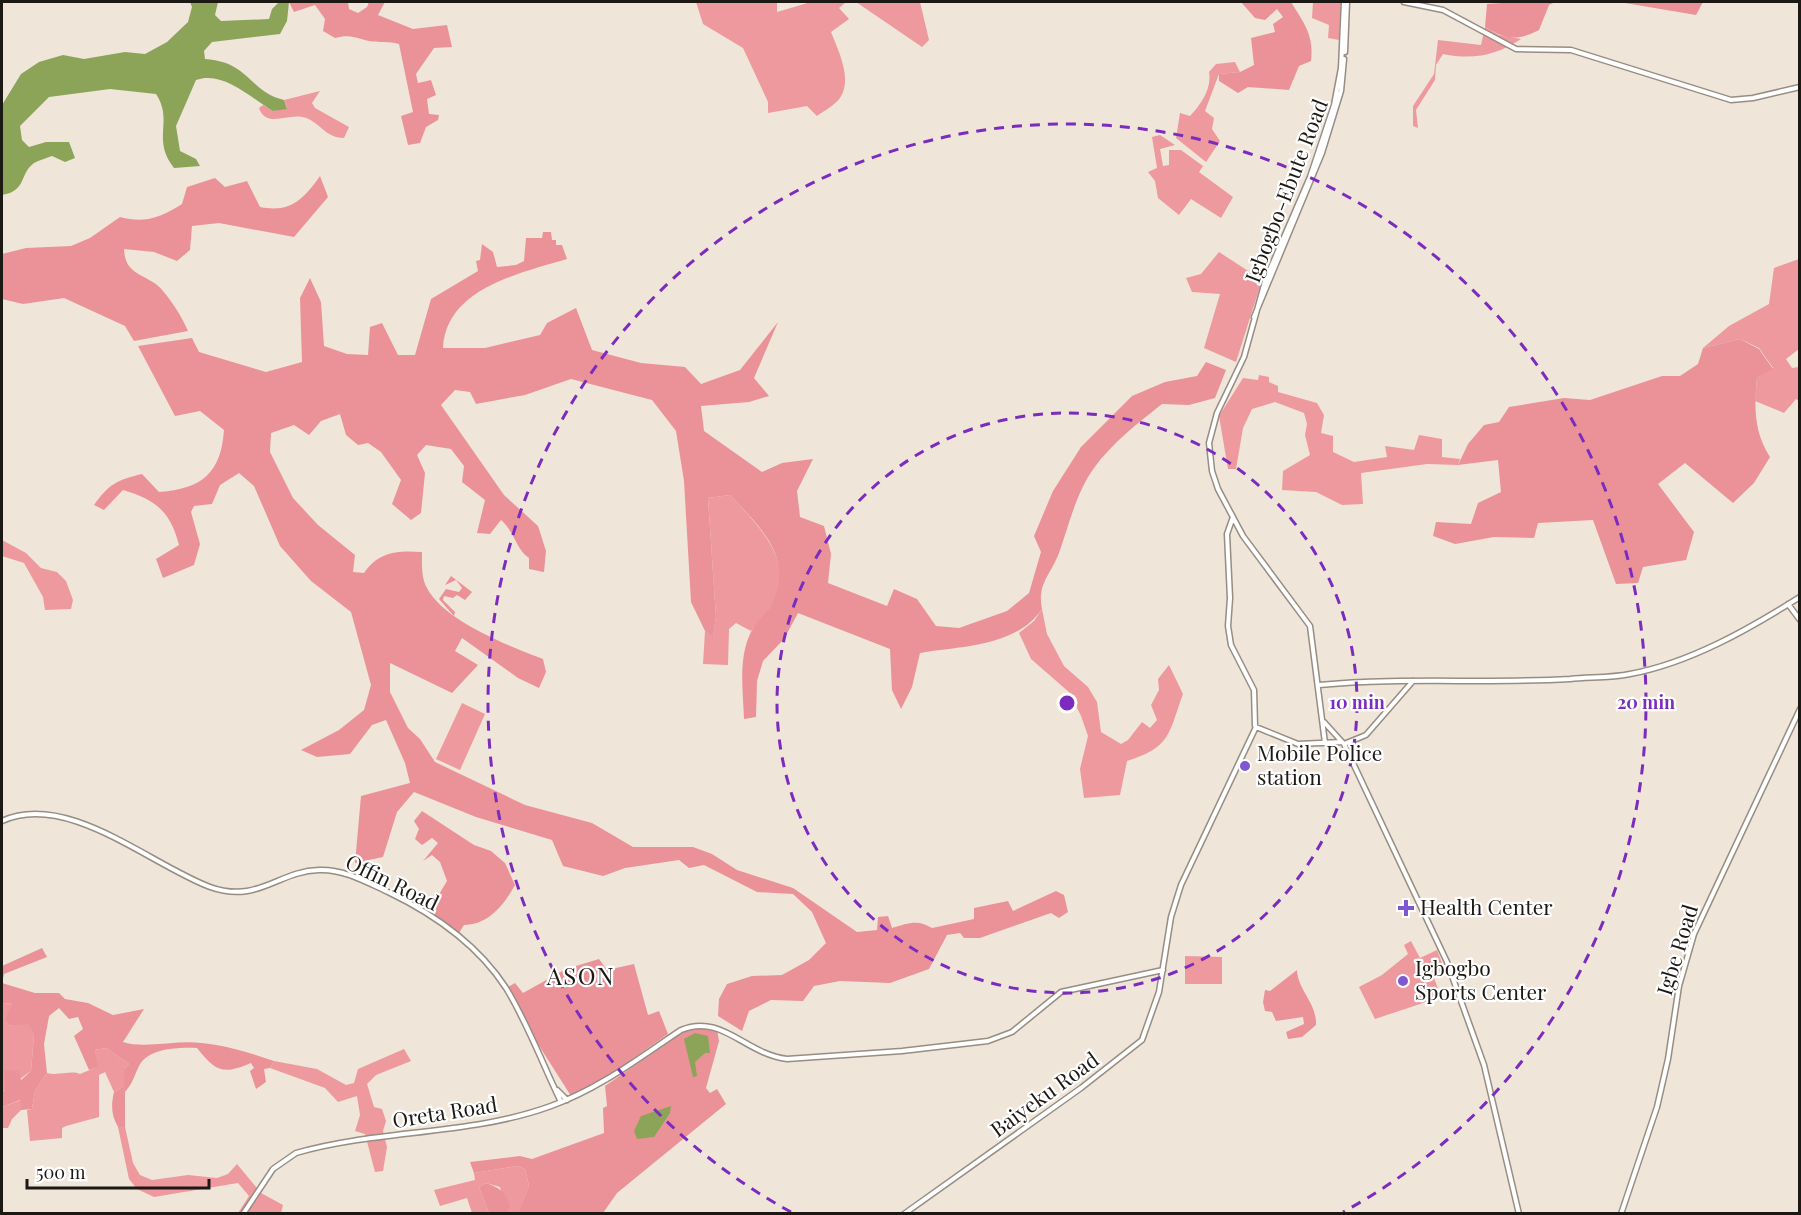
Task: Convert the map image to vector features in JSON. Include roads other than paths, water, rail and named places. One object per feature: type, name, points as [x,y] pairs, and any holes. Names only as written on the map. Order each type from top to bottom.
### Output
[{"type":"street","name":"Igbogbo-Ebute Road","points":[[1325,743],[1324,720],[1310,626],[1254,552],[1233,517],[1218,489],[1212,471],[1209,444],[1217,413],[1244,357],[1264,284],[1286,237],[1318,154],[1339,85],[1346,2]]},
{"type":"street","points":[[1404,2],[1443,10],[1516,49],[1571,50],[1731,100],[1753,98],[1800,87]]},
{"type":"street","points":[[1233,517],[1227,534],[1230,598],[1228,626],[1231,645],[1254,690],[1255,726]]},
{"type":"street","points":[[1319,685],[1413,680],[1518,681],[1631,674],[1679,659],[1729,638],[1800,597]]},
{"type":"street","points":[[1788,604],[1800,620]]},
{"type":"street","points":[[1325,743],[1351,742],[1366,735],[1401,698],[1413,680]]},
{"type":"street","name":"Igbe Road","points":[[1621,1214],[1658,1101],[1679,986],[1694,933],[1800,709]]},
{"type":"street","points":[[1324,720],[1343,743],[1447,962],[1484,1065],[1518,1214]]},
{"type":"street","name":"Baiyeku Road","points":[[904,1214],[1139,1045],[1150,1024],[1163,970],[1171,917],[1181,885],[1256,727],[1296,744],[1325,743]]},
{"type":"street","name":"Offin Road","points":[[2,821],[34,812],[61,817],[135,847],[183,875],[231,892],[262,889],[309,871],[331,870],[359,879],[428,914],[473,949],[504,986],[556,1089]]},
{"type":"street","name":"Oreta Road","points":[[243,1214],[268,1174],[296,1153],[482,1124],[561,1102],[613,1077],[681,1030],[705,1024],[714,1026],[766,1054],[787,1059],[975,1044],[1012,1032],[1061,992],[1163,970]]},
{"type":"street","points":[[556,1089],[567,1100]]},
{"type":"street","points":[[556,1089],[561,1102]]},
{"type":"place","name":"Mobile Police station","points":[[1245,766]]},
{"type":"place","name":"Health Center","points":[[1406,908]]},
{"type":"place","name":"Igbogbo Sports Center","points":[[1403,981]]},
{"type":"district","name":"ASON","points":[[581,977]]}]
